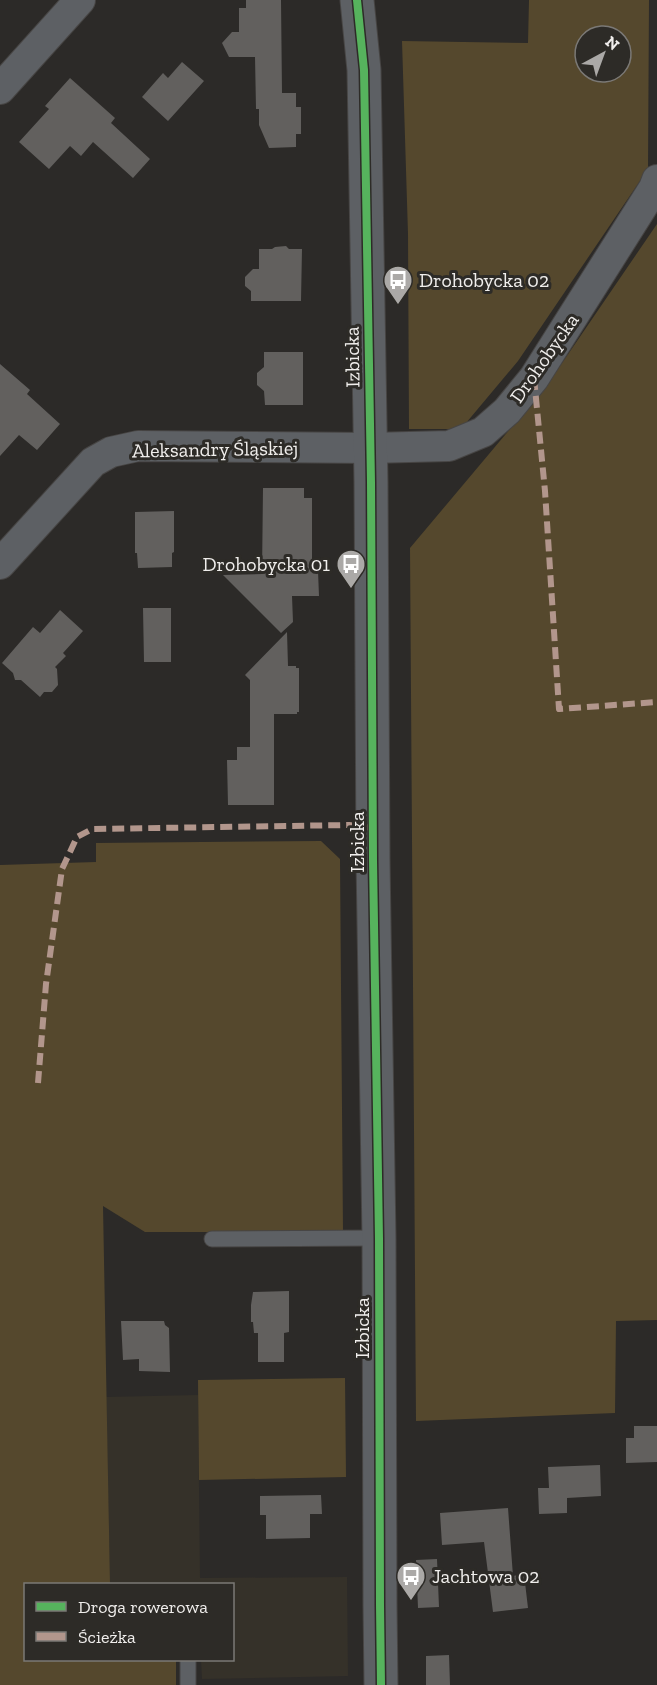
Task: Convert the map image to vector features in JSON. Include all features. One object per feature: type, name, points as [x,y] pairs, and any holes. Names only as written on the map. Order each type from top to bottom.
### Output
[{"type":"street","points":[[0,89],[80,0]]},
{"type":"street","name":"Izbicka","points":[[357,0],[364,69],[370,448],[379,1238],[381,1685]]},
{"type":"street","name":"Drohobycka","points":[[370,448],[448,446],[483,432],[507,411],[534,378],[657,180]]},
{"type":"street","name":"Aleksandry Śląskiej","points":[[0,564],[93,462],[111,452],[138,447],[370,448]]},
{"type":"lane","points":[[212,1239],[379,1238]]},
{"type":"lane","points":[[188,1661],[188,1685]]},
{"type":"shaded area","points":[[529,0],[649,0],[648,169],[518,361],[461,429],[409,429],[408,234],[402,41],[528,43]]},
{"type":"shaded area","points":[[657,224],[657,1320],[616,1321],[615,1413],[416,1421],[410,548],[547,385]]},
{"type":"shaded area","points":[[321,841],[340,859],[343,1232],[145,1232],[103,1206],[110,1583],[24,1583],[24,1661],[176,1661],[176,1685],[0,1685],[0,865],[96,862],[96,843]]},
{"type":"shaded area","points":[[345,1378],[346,1477],[199,1480],[198,1380]]},
{"type":"shaded area","points":[[198,1395],[200,1578],[347,1577],[348,1676],[202,1679],[201,1661],[234,1661],[234,1583],[110,1583],[106,1397]]},
{"type":"building","points":[[246,0],[281,0],[282,93],[296,93],[296,107],[301,107],[301,134],[296,134],[296,147],[269,148],[259,125],[259,109],[256,109],[255,57],[229,57],[222,43],[232,32],[239,32],[239,8],[246,8]]},
{"type":"building","points":[[182,62],[204,81],[168,121],[142,97],[163,73],[168,78]]},
{"type":"building","points":[[70,78],[115,118],[111,123],[150,159],[133,178],[93,142],[81,156],[70,146],[49,169],[19,142],[49,109],[45,106]]},
{"type":"building","points":[[286,246],[289,249],[302,249],[301,301],[251,301],[251,291],[245,286],[245,277],[253,269],[259,269],[259,249]]},
{"type":"building","points":[[264,352],[303,352],[303,405],[265,405],[264,391],[257,385],[257,373],[264,367]]},
{"type":"building","points":[[0,364],[30,390],[27,394],[60,424],[37,450],[19,435],[0,456]]},
{"type":"building","points":[[263,488],[304,488],[304,498],[312,498],[312,571],[318,571],[319,596],[292,596],[293,622],[281,633],[223,575],[262,574]]},
{"type":"building","points":[[174,511],[172,567],[138,568],[137,553],[135,553],[135,512]]},
{"type":"building","points":[[143,608],[171,608],[171,662],[144,662]]},
{"type":"building","points":[[60,610],[83,631],[63,653],[66,656],[55,667],[58,685],[52,692],[44,692],[40,697],[21,680],[15,680],[13,673],[2,663],[33,627],[40,633]]},
{"type":"building","points":[[287,632],[288,666],[299,668],[299,712],[297,714],[274,714],[274,805],[228,805],[227,760],[237,760],[237,747],[250,747],[250,680],[245,675]]},
{"type":"building","points":[[289,1291],[289,1332],[284,1333],[284,1362],[258,1362],[258,1333],[254,1333],[253,1322],[251,1322],[253,1292]]},
{"type":"building","points":[[121,1321],[164,1321],[169,1328],[170,1372],[139,1371],[139,1359],[123,1360]]},
{"type":"building","points":[[634,1426],[657,1426],[657,1462],[626,1463],[626,1438],[634,1438]]},
{"type":"building","points":[[600,1465],[601,1496],[567,1498],[567,1513],[539,1514],[538,1488],[549,1488],[548,1467]]},
{"type":"building","points":[[321,1495],[322,1514],[310,1514],[310,1538],[266,1539],[266,1515],[260,1515],[260,1496]]},
{"type":"building","points":[[508,1508],[513,1576],[524,1574],[528,1608],[493,1612],[484,1542],[442,1545],[440,1513]]},
{"type":"building","points":[[437,1559],[439,1607],[418,1608],[416,1560]]},
{"type":"building","points":[[449,1655],[450,1685],[426,1685],[426,1656]]},
{"type":"marked path","points":[[534,378],[545,491],[559,709],[657,702]]},
{"type":"marked path","points":[[38,1083],[46,984],[62,869],[77,837],[92,829],[349,825],[373,828]]},
{"type":"cycle path","points":[[357,0],[364,70],[371,482],[381,1685]]},
{"type":"place","name":"Drohobycka 02","points":[[398,306]]},
{"type":"place","name":"Drohobycka 01","points":[[351,590]]},
{"type":"place","name":"Jachtowa 02","points":[[411,1602]]}]
